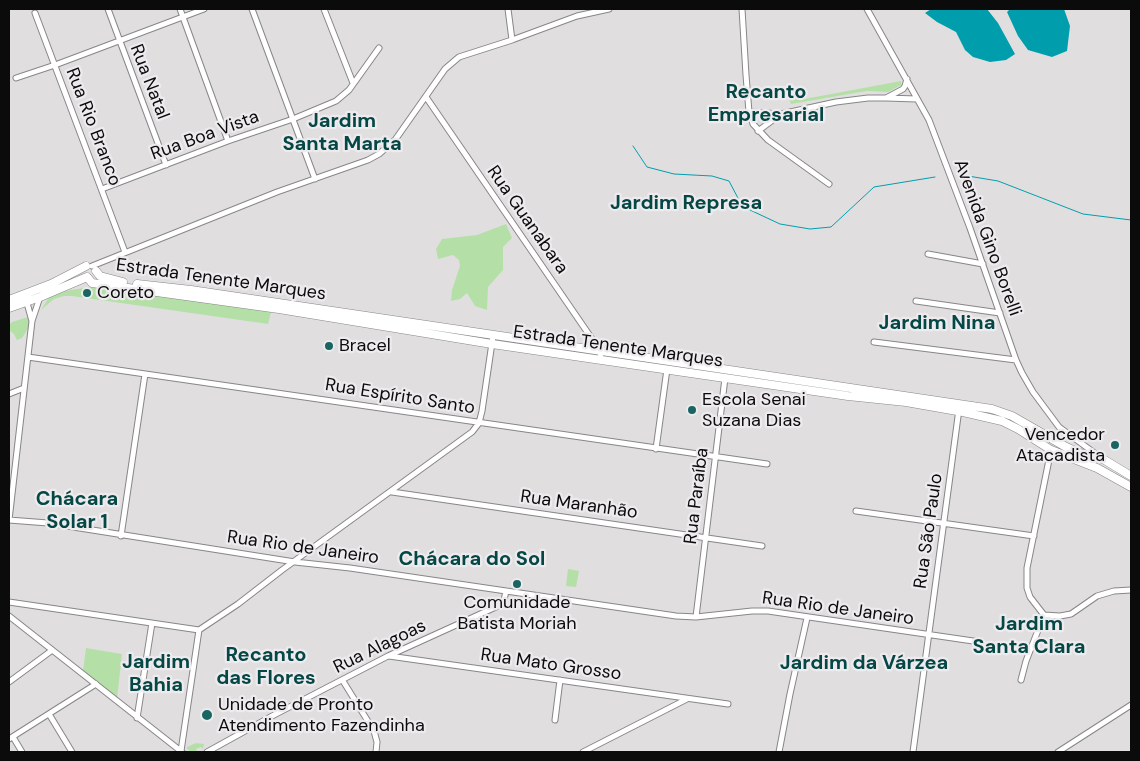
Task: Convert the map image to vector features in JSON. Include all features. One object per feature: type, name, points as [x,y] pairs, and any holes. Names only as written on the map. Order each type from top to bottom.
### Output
[{"type":"main road","name":"Estrada Tenente Marques","points":[[92,268],[100,276],[122,282],[191,290],[493,340]]},
{"type":"main road","points":[[9,300],[92,268],[93,276],[9,308]]},
{"type":"main road","name":"Estrada Tenente Marques","points":[[87,277],[92,282],[959,407],[1002,421],[1051,450],[1097,468],[1131,487]]},
{"type":"main road","points":[[26,303],[26,296],[40,288]]},
{"type":"main road","name":"Estrada Tenente Marques","points":[[601,356],[667,370],[865,398],[1002,412],[1066,447],[1088,457],[1103,459],[1131,476]]},
{"type":"street","name":"Rua Natal","points":[[108,9],[166,165]]},
{"type":"street","points":[[180,9],[228,141]]},
{"type":"street","points":[[16,78],[204,9]]},
{"type":"street","points":[[252,9],[314,179]]},
{"type":"street","points":[[324,9],[353,83]]},
{"type":"street","points":[[508,9],[512,40]]},
{"type":"street","points":[[92,268],[107,259],[368,160],[379,154],[395,140],[445,69],[459,57],[578,16],[609,9]]},
{"type":"street","points":[[742,9],[750,112],[753,124],[758,131],[828,184]]},
{"type":"street","name":"Avenida Gino Borelli","points":[[867,9],[929,120],[983,264],[1016,360],[1033,392],[1054,422],[1067,434],[1103,459]]},
{"type":"street","name":"Rua Rio Branco","points":[[35,13],[125,252]]},
{"type":"street","name":"Rua Boa Vista","points":[[102,190],[228,141],[293,119],[342,98],[379,48]]},
{"type":"street","points":[[886,98],[903,89],[906,86],[907,78]]},
{"type":"street","name":"Rua Guanabara","points":[[426,97],[601,356]]},
{"type":"street","points":[[750,112],[781,114],[836,102],[886,98],[918,100]]},
{"type":"street","points":[[758,131],[781,114]]},
{"type":"street","points":[[928,254],[983,264]]},
{"type":"street","points":[[9,520],[32,321],[40,297]]},
{"type":"street","points":[[916,301],[1000,313]]},
{"type":"street","points":[[26,303],[32,321]]},
{"type":"street","points":[[9,602],[199,630],[238,604],[472,432],[478,423],[493,340]]},
{"type":"street","points":[[874,342],[1016,360]]},
{"type":"street","name":"Rua Espírito Santo","points":[[28,357],[767,464]]},
{"type":"street","points":[[656,448],[667,370]]},
{"type":"street","points":[[121,536],[145,374]]},
{"type":"street","name":"Rua Paraíba","points":[[696,617],[725,378]]},
{"type":"street","points":[[9,394],[24,388]]},
{"type":"street","name":"Rua São Paulo","points":[[913,752],[959,407]]},
{"type":"street","points":[[1051,450],[1028,568],[1027,588],[1030,597],[1044,615],[1067,616],[1097,596],[1114,591],[1131,590]]},
{"type":"street","name":"Rua Maranhão","points":[[392,492],[762,546]]},
{"type":"street","points":[[856,511],[1034,536]]},
{"type":"street","name":"Rua Rio de Janeiro","points":[[9,520],[48,523],[294,562],[350,568],[671,616],[696,617],[758,611],[980,642]]},
{"type":"street","name":"Rua Alagoas","points":[[207,752],[388,656],[498,606],[504,600],[506,591]]},
{"type":"street","points":[[1021,680],[1026,661],[1044,615]]},
{"type":"street","points":[[9,616],[181,752],[199,630]]},
{"type":"street","points":[[779,752],[807,618]]},
{"type":"street","points":[[137,718],[152,623]]},
{"type":"street","points":[[410,646],[409,654],[411,659]]},
{"type":"street","points":[[9,682],[51,651]]},
{"type":"street","name":"Rua Mato Grosso","points":[[388,656],[728,704]]},
{"type":"street","points":[[555,720],[560,680]]},
{"type":"street","points":[[343,681],[376,734],[376,752]]},
{"type":"street","points":[[22,752],[11,738],[96,684]]},
{"type":"street","points":[[583,752],[687,699]]},
{"type":"street","points":[[1058,752],[1131,705]]},
{"type":"street","points":[[49,714],[72,752]]},
{"type":"green space","points":[[901,81],[901,85],[888,92],[867,91],[791,104],[788,96],[799,100]]},
{"type":"green space","points":[[506,224],[512,238],[503,247],[503,270],[488,287],[487,310],[475,306],[467,293],[460,299],[451,301],[452,290],[460,266],[459,260],[453,255],[438,259],[436,249],[442,239],[477,235]]},
{"type":"green space","points":[[90,287],[160,295],[271,312],[268,324],[72,296],[54,299],[41,310],[49,297],[65,291]]},
{"type":"green space","points":[[28,317],[29,327],[22,338],[17,340],[9,330],[9,325],[12,322]]},
{"type":"green space","points":[[568,569],[579,571],[576,587],[566,586]]},
{"type":"green space","points":[[86,648],[122,654],[117,699],[83,671]]},
{"type":"green space","points":[[196,743],[204,744],[203,749],[201,747],[196,749],[197,752],[192,752],[187,749],[187,747]]},
{"type":"water","points":[[931,9],[987,9],[998,23],[1015,54],[1006,60],[990,62],[973,57],[965,50],[956,32],[925,13]]},
{"type":"water","points":[[1010,9],[1064,9],[1070,26],[1067,51],[1052,57],[1028,50],[1018,36],[1007,12]]},
{"type":"waterway","points":[[633,146],[647,167],[674,174],[712,176],[729,181],[739,200],[750,210],[780,224],[810,229],[831,227],[874,187],[935,177]]},
{"type":"waterway","points":[[962,175],[998,181],[1083,214],[1131,220]]},
{"type":"place","name":"Coreto","points":[[87,293]]},
{"type":"place","name":"Bracel","points":[[329,346]]},
{"type":"place","name":"Escola Senai Suzana Dias","points":[[692,410]]},
{"type":"place","name":"Vencedor Atacadista","points":[[1115,445]]},
{"type":"place","name":"Comunidade Batista Moriah","points":[[517,584]]},
{"type":"place","name":"Unidade de Pronto Atendimento Fazendinha","points":[[207,715]]},
{"type":"district","name":"Recanto Empresarial","points":[[766,104]]},
{"type":"district","name":"Jardim Santa Marta","points":[[342,134]]},
{"type":"district","name":"Jardim Represa","points":[[686,204]]},
{"type":"district","name":"Jardim Nina","points":[[937,324]]},
{"type":"district","name":"Chácara Solar 1","points":[[77,512]]},
{"type":"district","name":"Chácara do Sol","points":[[472,560]]},
{"type":"district","name":"Jardim Santa Clara","points":[[1029,636]]},
{"type":"district","name":"Jardim da Várzea","points":[[864,664]]},
{"type":"district","name":"Recanto das Flores","points":[[266,668]]},
{"type":"district","name":"Jardim Bahia","points":[[156,674]]}]
